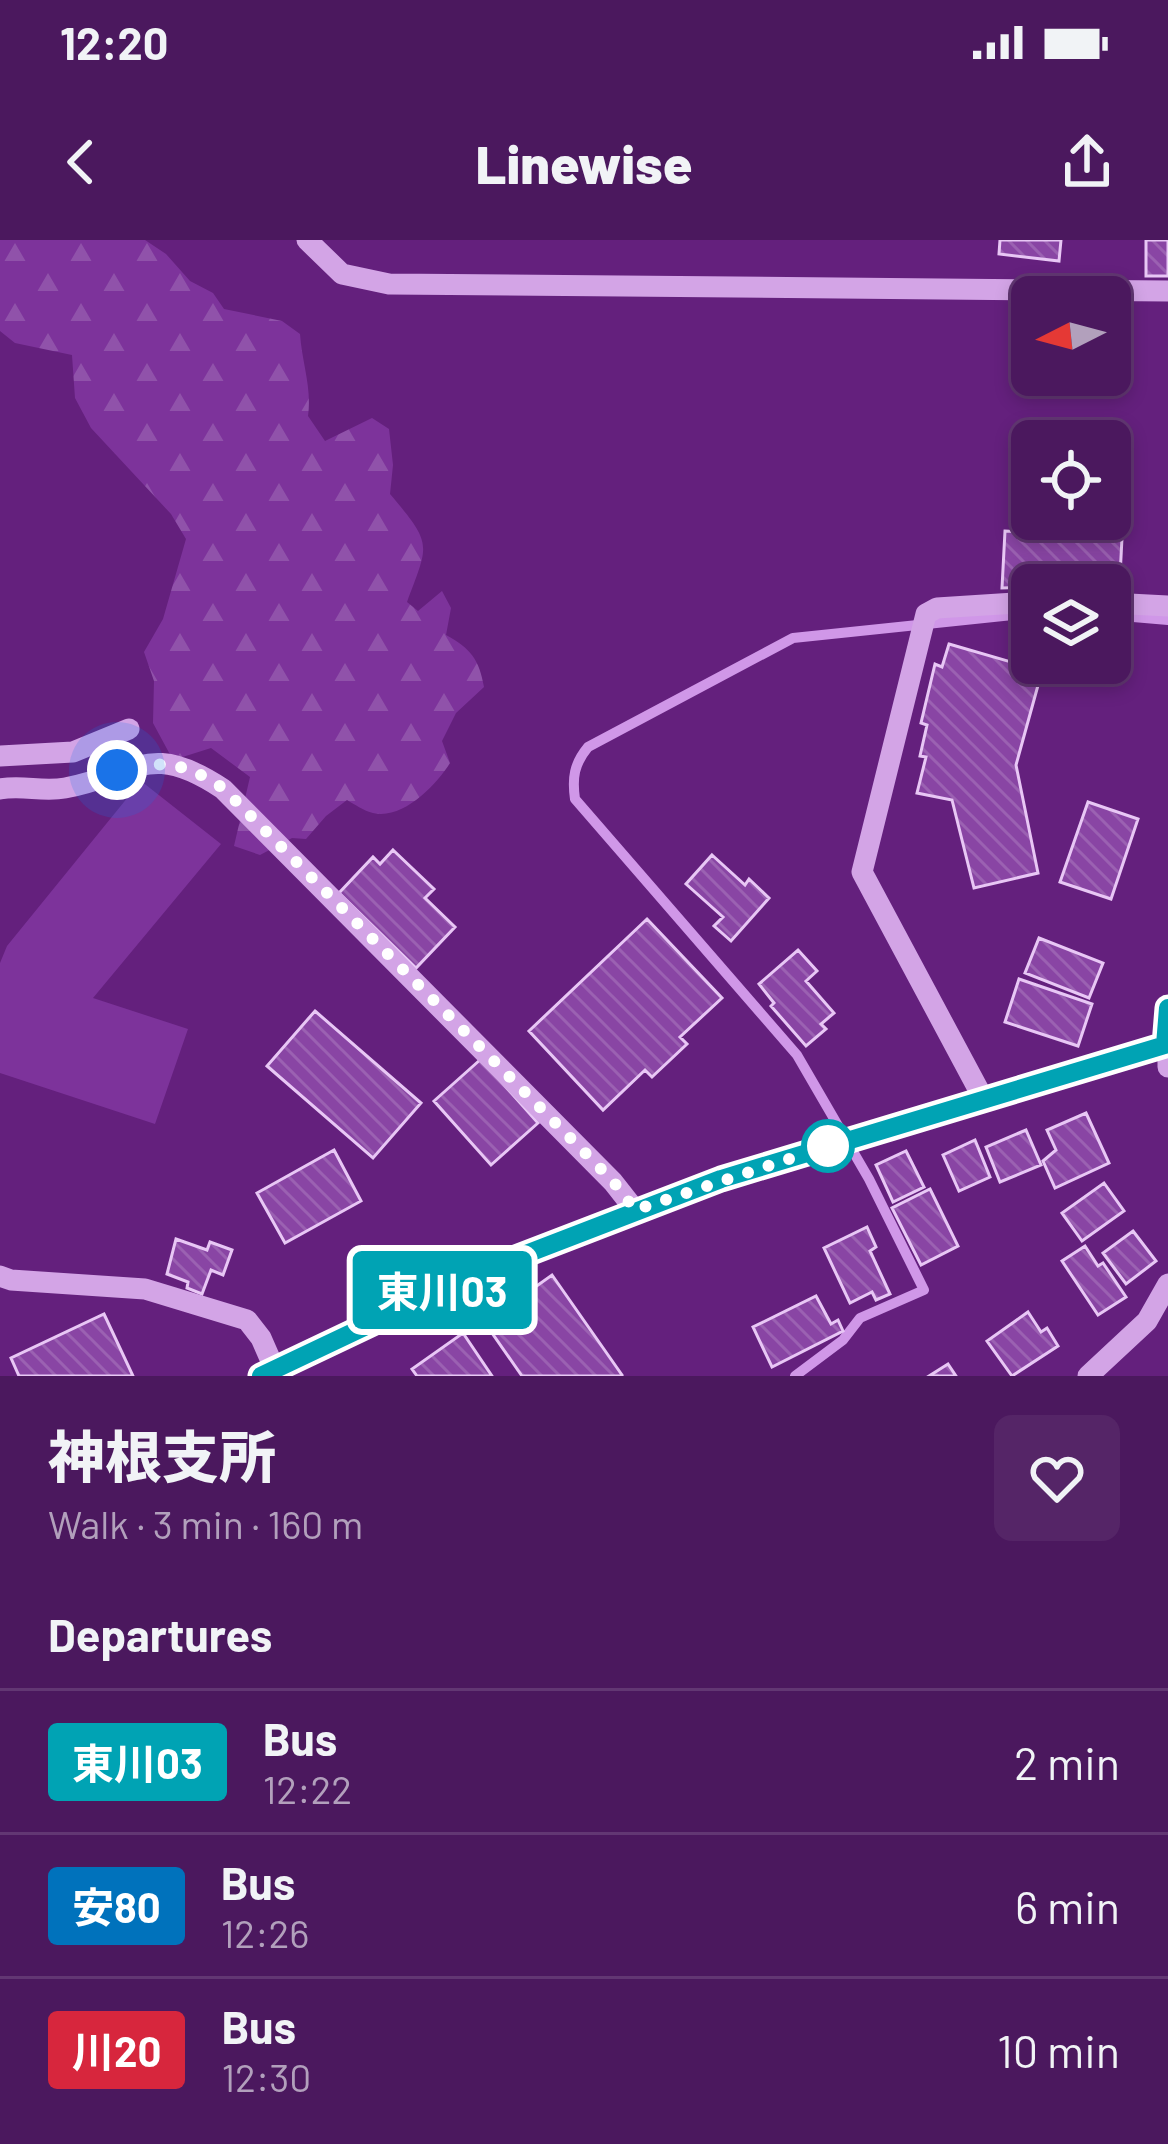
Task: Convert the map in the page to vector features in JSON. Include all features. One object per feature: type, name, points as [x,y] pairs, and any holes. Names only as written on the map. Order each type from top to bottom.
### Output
[{"type":"street","points":[[307,240],[342,274],[389,284],[1168,291]]},
{"type":"street","points":[[983,1098],[862,872],[926,614],[937,608],[1011,603]]},
{"type":"street","points":[[1131,604],[1168,606]]},
{"type":"street","points":[[0,756],[73,752],[129,729]]},
{"type":"street","points":[[0,789],[68,787],[154,762],[192,768],[223,788],[613,1181],[635,1210]]},
{"type":"street","points":[[0,1276],[145,1289],[247,1320],[261,1338],[268,1373],[482,1271],[721,1179],[983,1098],[1167,1052],[1168,1010]]},
{"type":"street","points":[[1088,1376],[1147,1321],[1168,1284]]},
{"type":"green space","points":[[0,240],[145,240],[166,254],[190,281],[213,293],[224,309],[282,321],[300,334],[308,416],[325,441],[372,418],[389,429],[390,494],[414,524],[423,545],[407,602],[418,611],[442,591],[451,608],[446,635],[472,656],[484,687],[456,713],[442,741],[450,763],[418,799],[384,814],[347,800],[306,839],[292,838],[260,855],[234,846],[250,777],[211,748],[173,760],[153,723],[154,681],[144,652],[163,619],[186,539],[171,514],[91,428],[75,398],[72,355],[15,343],[0,331]]},
{"type":"green space","points":[[141,781],[221,844],[93,998],[188,1029],[155,1124],[0,1073],[0,963],[7,946]]},
{"type":"building","points":[[1000,240],[1061,240],[1059,261],[999,254]]},
{"type":"building","points":[[1146,240],[1168,240],[1168,276],[1146,276]]},
{"type":"building","points":[[1005,531],[1011,531],[1011,540],[1122,540],[1121,564],[1011,564],[1011,588],[1002,588]]},
{"type":"building","points":[[949,644],[1011,662],[1011,684],[1038,684],[1016,765],[1038,873],[974,888],[952,800],[917,793],[926,757],[920,756],[927,725],[921,723],[935,664],[942,667]]},
{"type":"building","points":[[1088,802],[1138,819],[1111,899],[1060,882]]},
{"type":"building","points":[[393,850],[434,889],[425,898],[455,927],[416,968],[339,893],[373,857],[380,864]]},
{"type":"building","points":[[712,855],[745,885],[749,879],[769,898],[731,941],[714,926],[723,917],[686,884]]},
{"type":"building","points":[[647,919],[722,998],[680,1037],[687,1044],[652,1077],[645,1070],[603,1110],[529,1031]]},
{"type":"building","points":[[1039,938],[1103,963],[1089,998],[1025,973]]},
{"type":"building","points":[[798,950],[817,971],[806,981],[834,1013],[821,1024],[826,1029],[806,1046],[771,1006],[774,1003],[759,984]]},
{"type":"building","points":[[1019,979],[1092,1004],[1078,1046],[1005,1022]]},
{"type":"building","points":[[315,1011],[421,1103],[373,1158],[267,1066]]},
{"type":"building","points":[[481,1059],[538,1123],[491,1165],[434,1101]]},
{"type":"building","points":[[1086,1113],[1109,1163],[1055,1188],[1043,1161],[1056,1150],[1047,1130]]},
{"type":"building","points":[[1026,1130],[1041,1165],[1000,1182],[986,1147]]},
{"type":"building","points":[[975,1140],[990,1177],[959,1191],[943,1155]]},
{"type":"building","points":[[334,1150],[361,1201],[285,1243],[257,1193]]},
{"type":"building","points":[[906,1151],[924,1187],[893,1202],[876,1165]]},
{"type":"building","points":[[1104,1183],[1124,1211],[1082,1241],[1062,1213]]},
{"type":"building","points":[[930,1189],[958,1246],[921,1265],[892,1208]]},
{"type":"building","points":[[867,1227],[876,1247],[870,1251],[890,1294],[876,1300],[872,1292],[850,1303],[824,1248]]},
{"type":"building","points":[[1133,1231],[1156,1261],[1126,1284],[1103,1253]]},
{"type":"building","points":[[176,1239],[207,1250],[210,1242],[232,1250],[223,1275],[211,1270],[202,1294],[167,1274]]},
{"type":"building","points":[[1085,1246],[1126,1297],[1098,1315],[1062,1261]]},
{"type":"building","points":[[552,1275],[621,1376],[522,1376],[478,1313],[497,1301],[503,1310]]},
{"type":"building","points":[[816,1296],[831,1324],[838,1320],[843,1331],[772,1367],[753,1327]]},
{"type":"building","points":[[1028,1312],[1041,1332],[1047,1328],[1058,1346],[1012,1376],[987,1341]]},
{"type":"building","points":[[104,1314],[133,1376],[19,1376],[11,1358]]},
{"type":"building","points":[[463,1333],[492,1376],[417,1376],[412,1369]]},
{"type":"building","points":[[948,1364],[956,1376],[929,1376]]},
{"type":"waterway","points":[[795,1376],[843,1340],[860,1318],[924,1290],[869,1179],[797,1055],[575,799],[577,765],[588,747],[793,638],[1011,615]]},
{"type":"waterway","points":[[1131,617],[1168,620]]},
{"type":"bus line","name":"東川03","points":[[261,1376],[482,1271],[721,1179],[1165,1045],[1168,1008]]},
{"type":"route","points":[[117,770],[154,762],[192,768],[223,788],[613,1181],[635,1210],[828,1146]]}]
